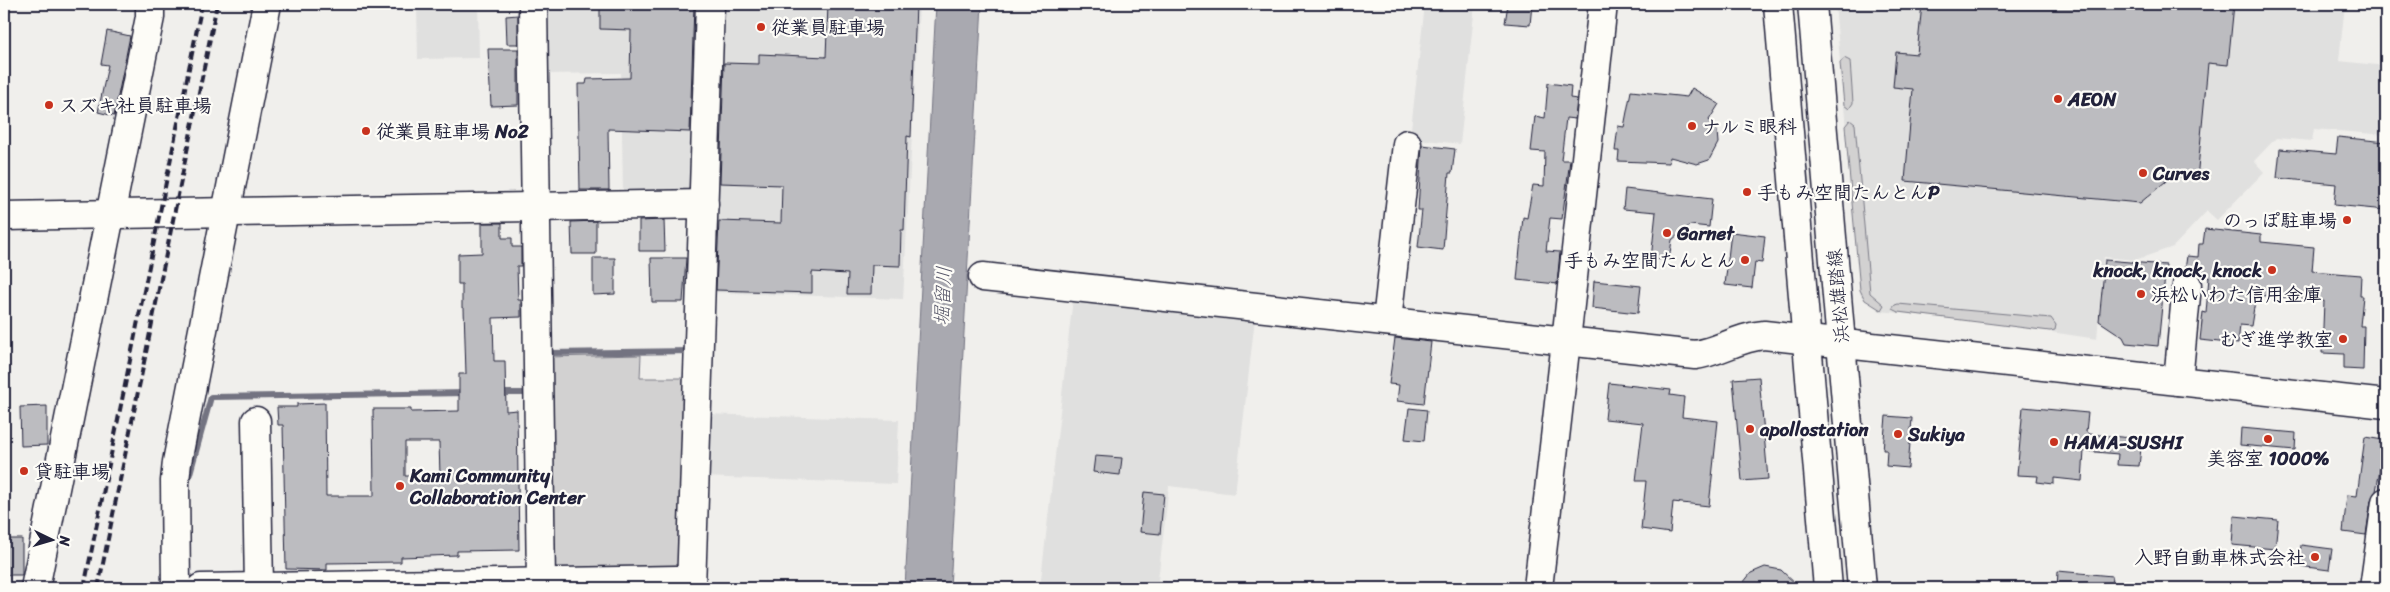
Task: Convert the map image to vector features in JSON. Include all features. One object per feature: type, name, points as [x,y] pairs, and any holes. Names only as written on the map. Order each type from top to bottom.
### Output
[{"type":"street","points":[[35,588],[150,17],[150,4]]},
{"type":"street","points":[[176,588],[175,481],[177,462],[268,4]]},
{"type":"street","points":[[533,4],[541,583]]},
{"type":"street","points":[[201,588],[492,586],[541,583],[684,584],[704,204],[710,4]]},
{"type":"street","points":[[1538,588],[1603,4]]},
{"type":"street","name":"浜松雄踏線","points":[[1778,4],[1828,588]]},
{"type":"street","name":"浜松雄踏線","points":[[1812,4],[1862,588]]},
{"type":"street","points":[[1387,321],[1407,144]]},
{"type":"street","points":[[4,216],[704,204]]},
{"type":"street","points":[[983,277],[1695,355],[1705,354],[1740,338],[1752,336],[1807,340],[2386,404]]},
{"type":"street","points":[[2178,381],[2187,285]]},
{"type":"street","points":[[256,422],[259,587]]},
{"type":"street","points":[[2374,588],[2386,502]]},
{"type":"shaded area","points":[[417,4],[478,4],[479,58],[418,59]]},
{"type":"shaded area","points":[[539,4],[701,4],[694,194],[623,195],[621,73],[540,74]]},
{"type":"shaded area","points":[[717,4],[919,4],[903,299],[707,292]]},
{"type":"shaded area","points":[[1425,4],[1475,4],[1460,144],[1410,138]]},
{"type":"shaded area","points":[[1835,4],[2345,4],[2339,61],[2386,66],[2386,135],[2314,129],[2312,141],[2276,138],[2254,161],[2264,172],[2217,220],[2207,211],[2173,247],[2135,260],[2104,257],[2097,339],[1992,323],[1880,311],[1861,296],[1860,290]]},
{"type":"shaded area","points":[[1844,58],[1850,61],[1853,103],[1849,109],[1844,105],[1840,63]]},
{"type":"shaded area","points":[[1850,120],[1855,124],[1870,293],[1884,305],[1881,310],[1865,300],[1860,290],[1845,126]]},
{"type":"shaded area","points":[[1073,298],[1255,318],[1235,494],[1169,486],[1158,580],[1166,581],[1165,588],[1040,588]]},
{"type":"shaded area","points":[[1898,304],[2051,318],[2056,325],[2055,330],[2050,331],[1898,312],[1892,309]]},
{"type":"shaded area","points":[[641,355],[640,378],[691,378],[685,559],[676,569],[560,571],[549,561],[546,357]]},
{"type":"shaded area","points":[[703,414],[899,420],[896,484],[701,477]]},
{"type":"water","name":"堀留川","points":[[936,4],[982,4],[950,588],[905,588]]},
{"type":"building","points":[[600,4],[694,4],[690,132],[608,129],[609,190],[580,190],[578,84],[586,84],[587,79],[630,78],[631,30],[600,29]]},
{"type":"building","points":[[828,4],[916,4],[911,137],[907,136],[904,230],[901,230],[900,266],[872,265],[871,294],[847,294],[848,274],[812,272],[812,293],[716,290],[719,221],[781,223],[782,185],[720,183],[724,63],[759,64],[759,54],[826,57]]},
{"type":"building","points":[[1508,4],[1532,4],[1530,25],[1505,23]]},
{"type":"building","name":"AEON","points":[[1922,4],[2234,4],[2228,65],[2208,63],[2197,179],[2172,176],[2140,203],[1905,181],[1913,89],[1893,87],[1896,52],[1917,54]]},
{"type":"building","points":[[518,15],[518,44],[507,44],[506,16]]},
{"type":"building","points":[[107,31],[130,36],[114,116],[98,112],[108,65],[101,64]]},
{"type":"building","points":[[488,49],[518,49],[518,105],[491,106]]},
{"type":"building","points":[[1548,83],[1571,86],[1570,98],[1577,99],[1575,119],[1566,118],[1561,160],[1570,160],[1562,219],[1550,218],[1546,251],[1560,252],[1557,284],[1517,280],[1523,217],[1527,218],[1533,185],[1544,186],[1545,152],[1531,151],[1535,116],[1545,118]]},
{"type":"building","points":[[1692,88],[1719,104],[1709,120],[1717,131],[1718,143],[1709,160],[1697,164],[1670,157],[1669,163],[1618,161],[1619,151],[1615,151],[1618,126],[1624,127],[1631,91],[1687,97]]},
{"type":"building","points":[[2338,137],[2386,142],[2386,210],[2334,205],[2336,184],[2277,178],[2280,149],[2336,154]]},
{"type":"building","points":[[1422,145],[1455,149],[1452,173],[1449,173],[1443,250],[1418,247],[1422,210],[1418,210]]},
{"type":"building","name":"Garnet","points":[[1625,189],[1712,199],[1709,227],[1690,225],[1672,240],[1669,260],[1651,259],[1656,212],[1623,209]]},
{"type":"building","points":[[664,220],[665,251],[639,251],[639,221]]},
{"type":"building","points":[[596,221],[596,254],[572,254],[571,222]]},
{"type":"building","points":[[482,223],[502,223],[502,238],[512,238],[512,247],[521,247],[521,266],[517,266],[518,300],[521,300],[521,317],[493,318],[494,361],[505,361],[506,411],[517,410],[519,550],[457,551],[457,555],[401,557],[401,562],[327,563],[327,570],[286,569],[283,425],[278,425],[277,407],[297,407],[297,404],[325,403],[326,496],[374,496],[373,409],[411,409],[411,412],[459,411],[459,374],[466,374],[464,308],[462,308],[462,284],[458,284],[458,254],[482,253]],"holes":[[[405,442],[439,442],[440,476],[405,476]]]},
{"type":"building","points":[[2205,229],[2261,235],[2261,242],[2314,247],[2312,271],[2361,275],[2360,296],[2363,296],[2360,326],[2364,326],[2363,370],[2344,369],[2344,354],[2322,353],[2324,301],[2256,295],[2251,326],[2240,325],[2238,344],[2200,340],[2203,312],[2206,313],[2209,277],[2200,277],[2196,272],[2185,270],[2187,256],[2198,257],[2199,244],[2203,244]]},
{"type":"building","points":[[1731,232],[1765,236],[1762,263],[1755,262],[1752,288],[1725,285]]},
{"type":"building","points":[[593,258],[615,258],[615,294],[593,295]]},
{"type":"building","points":[[651,258],[686,258],[683,302],[652,302]]},
{"type":"building","name":"浜松いわた信用金庫","points":[[2105,260],[2166,265],[2158,346],[2126,343],[2123,337],[2099,321]]},
{"type":"building","points":[[1594,281],[1641,286],[1638,313],[1592,308]]},
{"type":"building","points":[[1395,338],[1431,342],[1424,404],[1397,401],[1399,385],[1389,384]]},
{"type":"building","points":[[1759,377],[1768,479],[1742,481],[1733,379]]},
{"type":"building","points":[[1609,383],[1671,390],[1670,395],[1684,397],[1682,417],[1718,421],[1709,506],[1673,502],[1670,533],[1641,529],[1646,481],[1636,481],[1643,423],[1605,419]]},
{"type":"building","points":[[47,406],[47,445],[21,446],[20,407]]},
{"type":"building","name":"HAMA-SUSHI","points":[[2023,407],[2088,413],[2086,432],[2089,434],[2142,439],[2139,466],[2117,465],[2118,454],[2084,451],[2082,481],[2054,478],[2054,484],[2037,482],[2038,476],[2017,475]]},
{"type":"building","points":[[1409,408],[1427,410],[1424,441],[1405,439]]},
{"type":"building","name":"Sukiya","points":[[1886,416],[1912,418],[1908,468],[1886,466],[1887,450],[1883,450]]},
{"type":"building","name":"美容室 1000%","points":[[2241,428],[2296,433],[2295,450],[2240,445]]},
{"type":"building","points":[[2365,437],[2383,440],[2379,475],[2376,491],[2371,500],[2366,535],[2343,532],[2347,495],[2357,496]]},
{"type":"building","points":[[1095,456],[1122,458],[1120,475],[1093,472]]},
{"type":"building","points":[[1144,492],[1164,494],[1160,534],[1140,532]]},
{"type":"building","points":[[2234,516],[2278,520],[2275,549],[2232,545]]},
{"type":"building","points":[[4,539],[22,539],[22,575],[4,575]]},
{"type":"building","name":"入野自動車株式会社","points":[[2301,545],[2332,549],[2329,570],[2299,566]]},
{"type":"building","points":[[1765,567],[1781,570],[1800,588],[1739,588],[1751,573]]},
{"type":"building","points":[[2058,571],[2112,576],[2111,588],[2057,588]]},
{"type":"waterway","points":[[549,353],[691,351]]},
{"type":"waterway","points":[[499,393],[527,393],[527,388]]},
{"type":"waterway","points":[[189,477],[211,397],[467,393]]},
{"type":"railway","points":[[84,588],[202,4]]},
{"type":"railway","points":[[98,588],[217,4]]},
{"type":"place","name":"従業員駐車場","points":[[761,27]]},
{"type":"place","name":"AEON","points":[[2058,99]]},
{"type":"place","name":"スズキ社員駐車場","points":[[49,105]]},
{"type":"place","name":"ナルミ眼科","points":[[1692,126]]},
{"type":"place","name":"従業員駐車場 No2","points":[[366,131]]},
{"type":"place","name":"Curves","points":[[2143,173]]},
{"type":"place","name":"手もみ空間たんとんP","points":[[1747,192]]},
{"type":"place","name":"のっぽ駐車場","points":[[2347,220]]},
{"type":"place","name":"Garnet","points":[[1667,233]]},
{"type":"place","name":"手もみ空間たんとん","points":[[1745,260]]},
{"type":"place","name":"knock, knock, knock","points":[[2272,270]]},
{"type":"place","name":"浜松いわた信用金庫","points":[[2141,294]]},
{"type":"place","name":"むぎ進学教室","points":[[2343,339]]},
{"type":"place","name":"apollostation","points":[[1750,429]]},
{"type":"place","name":"Sukiya","points":[[1898,434]]},
{"type":"place","name":"美容室 1000%","points":[[2268,439]]},
{"type":"place","name":"HAMA-SUSHI","points":[[2054,442]]},
{"type":"place","name":"貸駐車場","points":[[24,471]]},
{"type":"place","name":"Kami Community Collaboration Center","points":[[400,486]]},
{"type":"place","name":"入野自動車株式会社","points":[[2315,557]]}]
